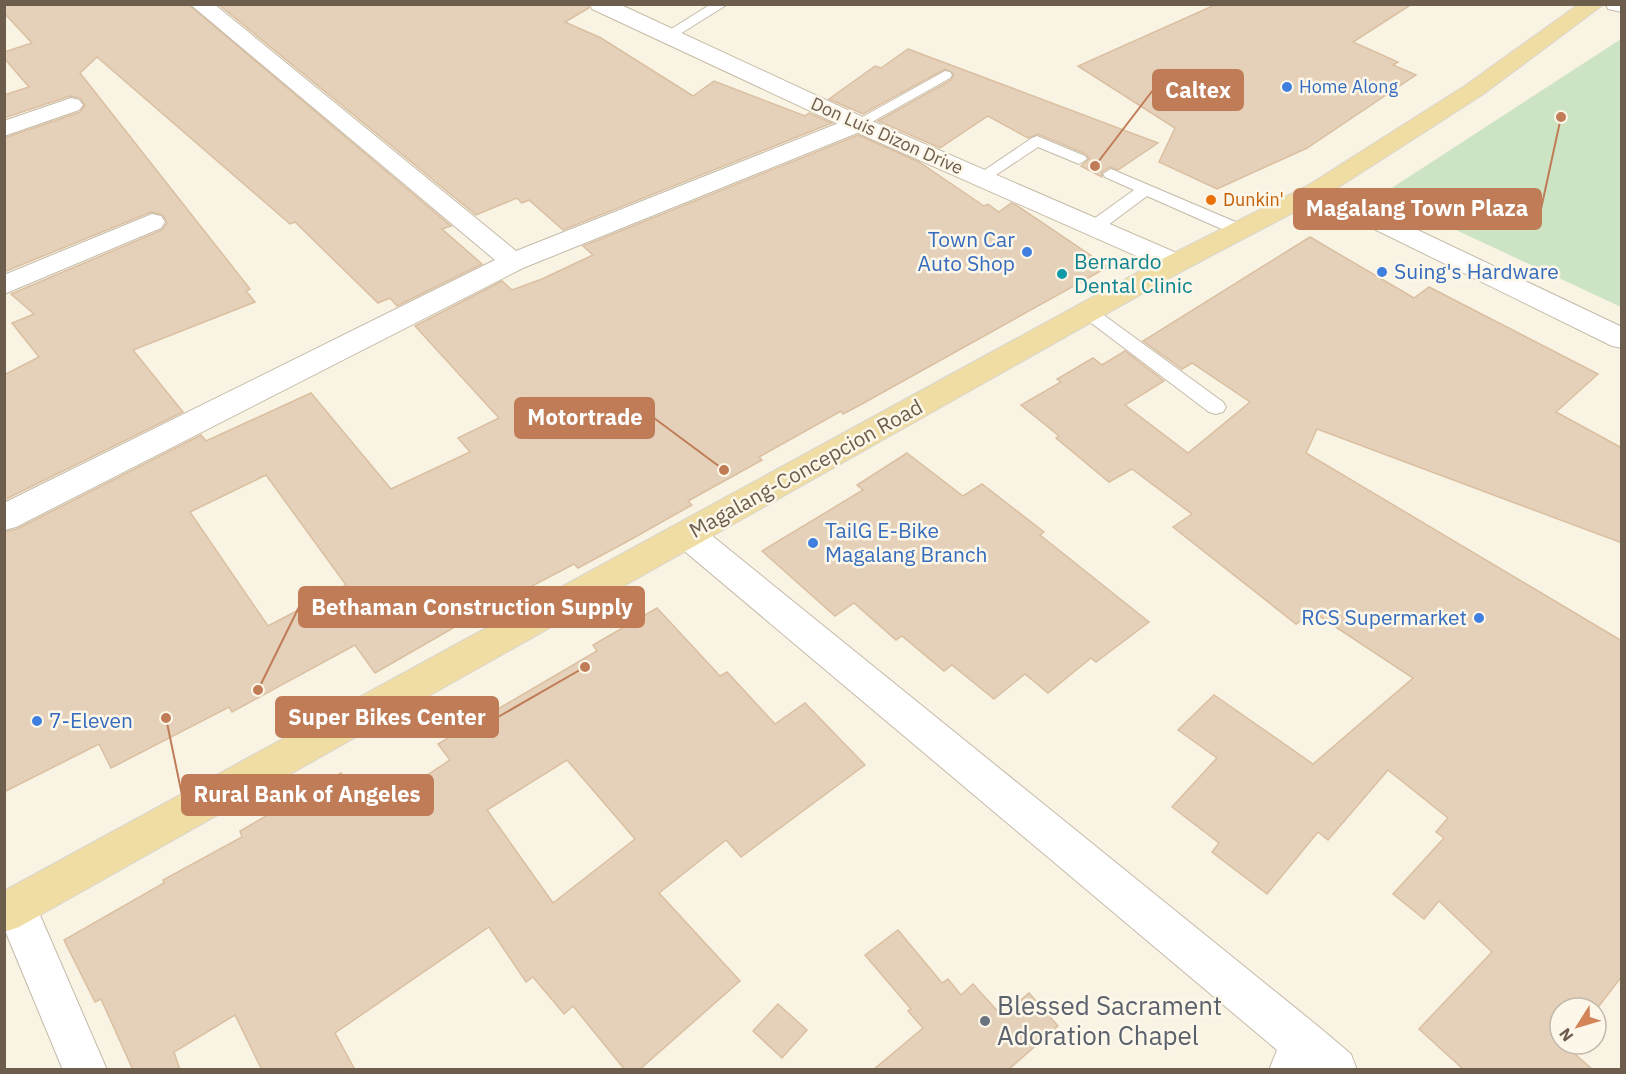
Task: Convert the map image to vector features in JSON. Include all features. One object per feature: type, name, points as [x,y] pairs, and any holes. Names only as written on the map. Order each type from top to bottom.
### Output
[{"type":"main road","name":"Magalang-Concepcion Road","points":[[10,910],[1176,263],[1316,191],[1474,90],[1594,4]]},
{"type":"street","points":[[200,4],[513,262]]},
{"type":"street","name":"Don Luis Dizon Drive","points":[[600,4],[858,124],[1176,263]]},
{"type":"street","points":[[1616,4],[1622,6]]},
{"type":"street","points":[[4,129],[71,105]]},
{"type":"street","points":[[4,518],[513,262],[858,124]]},
{"type":"street","points":[[1316,191],[1622,339]]},
{"type":"street","points":[[4,285],[152,222]]},
{"type":"street","points":[[687,535],[1309,1061]]},
{"type":"street","points":[[10,910],[85,1070]]},
{"type":"lane","points":[[667,36],[722,4]]},
{"type":"lane","points":[[858,124],[945,75]]},
{"type":"lane","points":[[981,178],[1037,141],[1079,159]]},
{"type":"lane","points":[[1111,174],[1239,230]]},
{"type":"lane","points":[[1094,227],[1145,189]]},
{"type":"lane","points":[[1088,312],[1216,407]]},
{"type":"green space","points":[[1621,39],[1621,307],[1381,195]]},
{"type":"building","points":[[4,4],[188,4],[451,226],[442,229],[482,264],[397,306],[390,298],[378,303],[295,222],[290,224],[97,57],[80,73],[250,289],[246,291],[255,302],[133,350],[183,412],[4,500],[4,375],[39,357],[12,323],[34,314],[11,294],[162,230],[167,223],[163,215],[151,212],[4,272],[4,138],[80,112],[85,105],[80,98],[70,96],[4,118],[4,95],[29,87],[4,58],[4,52],[32,43],[4,13]]},
{"type":"building","points":[[218,4],[588,4],[589,8],[565,22],[601,38],[693,96],[714,81],[805,116],[809,113],[832,123],[563,230],[529,200],[522,203],[517,198],[476,215]]},
{"type":"building","points":[[1217,4],[1412,4],[1353,42],[1398,62],[1393,65],[1416,75],[1307,148],[1217,189],[1159,162],[1175,128],[1078,66]]},
{"type":"building","points":[[908,49],[1158,143],[1118,170],[1110,167],[1102,172],[1102,177],[1081,166],[1089,159],[1086,154],[1038,134],[1028,138],[988,116],[940,148],[878,121],[951,80],[954,74],[945,69],[863,114],[829,99],[875,66],[881,68]]},
{"type":"building","points":[[858,135],[919,162],[984,206],[988,204],[999,212],[1011,203],[1016,205],[1108,267],[860,405],[843,414],[841,411],[759,457],[762,460],[688,501],[692,505],[628,541],[578,568],[574,564],[460,624],[375,673],[355,645],[232,712],[229,707],[111,768],[99,744],[4,792],[4,532],[17,529],[201,435],[206,441],[311,393],[391,489],[470,452],[458,438],[499,418],[415,326],[502,281],[512,290],[542,279],[593,255],[583,246]],"holes":[[[266,475],[346,585],[268,626],[190,512]]]},
{"type":"building","points":[[1310,237],[1414,298],[1429,287],[1598,374],[1556,412],[1622,448],[1622,543],[1317,429],[1306,453],[1622,641],[1622,976],[1607,996],[1548,996],[1548,1056],[1577,1056],[1593,1070],[1463,1069],[1419,1029],[1492,952],[1439,901],[1424,919],[1393,894],[1444,838],[1436,832],[1448,818],[1388,770],[1328,840],[1318,832],[1267,894],[1212,852],[1219,843],[1172,807],[1217,758],[1178,730],[1214,695],[1313,764],[1413,678],[1313,612],[1296,624],[1173,527],[1192,514],[1132,469],[1109,482],[1021,405],[1061,382],[1057,379],[1093,358],[1102,365],[1125,351],[1164,381],[1125,405],[1188,453],[1250,402],[1192,363],[1182,369],[1143,341]]},
{"type":"building","points":[[907,453],[963,496],[982,484],[1044,532],[1040,535],[1149,622],[1096,662],[1091,658],[1048,693],[1025,674],[994,699],[952,665],[944,671],[902,636],[896,640],[854,603],[835,616],[762,551],[863,490],[857,485]]},
{"type":"building","points":[[657,608],[720,676],[727,672],[775,724],[805,703],[865,765],[741,857],[726,840],[659,893],[740,981],[639,1070],[625,1070],[573,1006],[564,1014],[533,977],[526,982],[489,927],[335,1033],[355,1070],[262,1070],[235,1015],[174,1052],[180,1070],[133,1070],[101,999],[95,1002],[64,940],[164,883],[163,880],[242,837],[240,831],[341,773],[367,815],[450,760],[438,744],[597,651],[593,645]],"holes":[[[567,760],[635,839],[553,903],[487,810]]]},
{"type":"building","name":"Blessed Sacrament Adoration Chapel","points":[[898,930],[942,983],[948,979],[961,995],[973,984],[1002,1016],[1029,993],[1058,1026],[1008,1070],[873,1070],[923,1028],[908,1011],[911,1009],[865,955]]},
{"type":"building","points":[[778,1004],[807,1030],[782,1058],[753,1031]]},
{"type":"place","name":"Home Along","points":[[1287,87]]},
{"type":"place","name":"Magalang Town Plaza","points":[[1561,117]]},
{"type":"place","name":"Caltex","points":[[1095,166]]},
{"type":"place","name":"Dunkin'","points":[[1211,200]]},
{"type":"place","name":"Town Car Auto Shop","points":[[1027,252]]},
{"type":"place","name":"Suing's Hardware","points":[[1382,272]]},
{"type":"place","name":"Bernardo Dental Clinic","points":[[1062,274]]},
{"type":"place","name":"Motortrade","points":[[724,470]]},
{"type":"place","name":"TailG E-Bike Magalang Branch","points":[[813,543]]},
{"type":"place","name":"RCS Supermarket","points":[[1479,618]]},
{"type":"place","name":"Super Bikes Center","points":[[585,667]]},
{"type":"place","name":"Bethaman Construction Supply","points":[[258,690]]},
{"type":"place","name":"Rural Bank of Angeles","points":[[166,718]]},
{"type":"place","name":"7-Eleven","points":[[37,721]]},
{"type":"place","name":"Blessed Sacrament Adoration Chapel","points":[[985,1021]]}]
